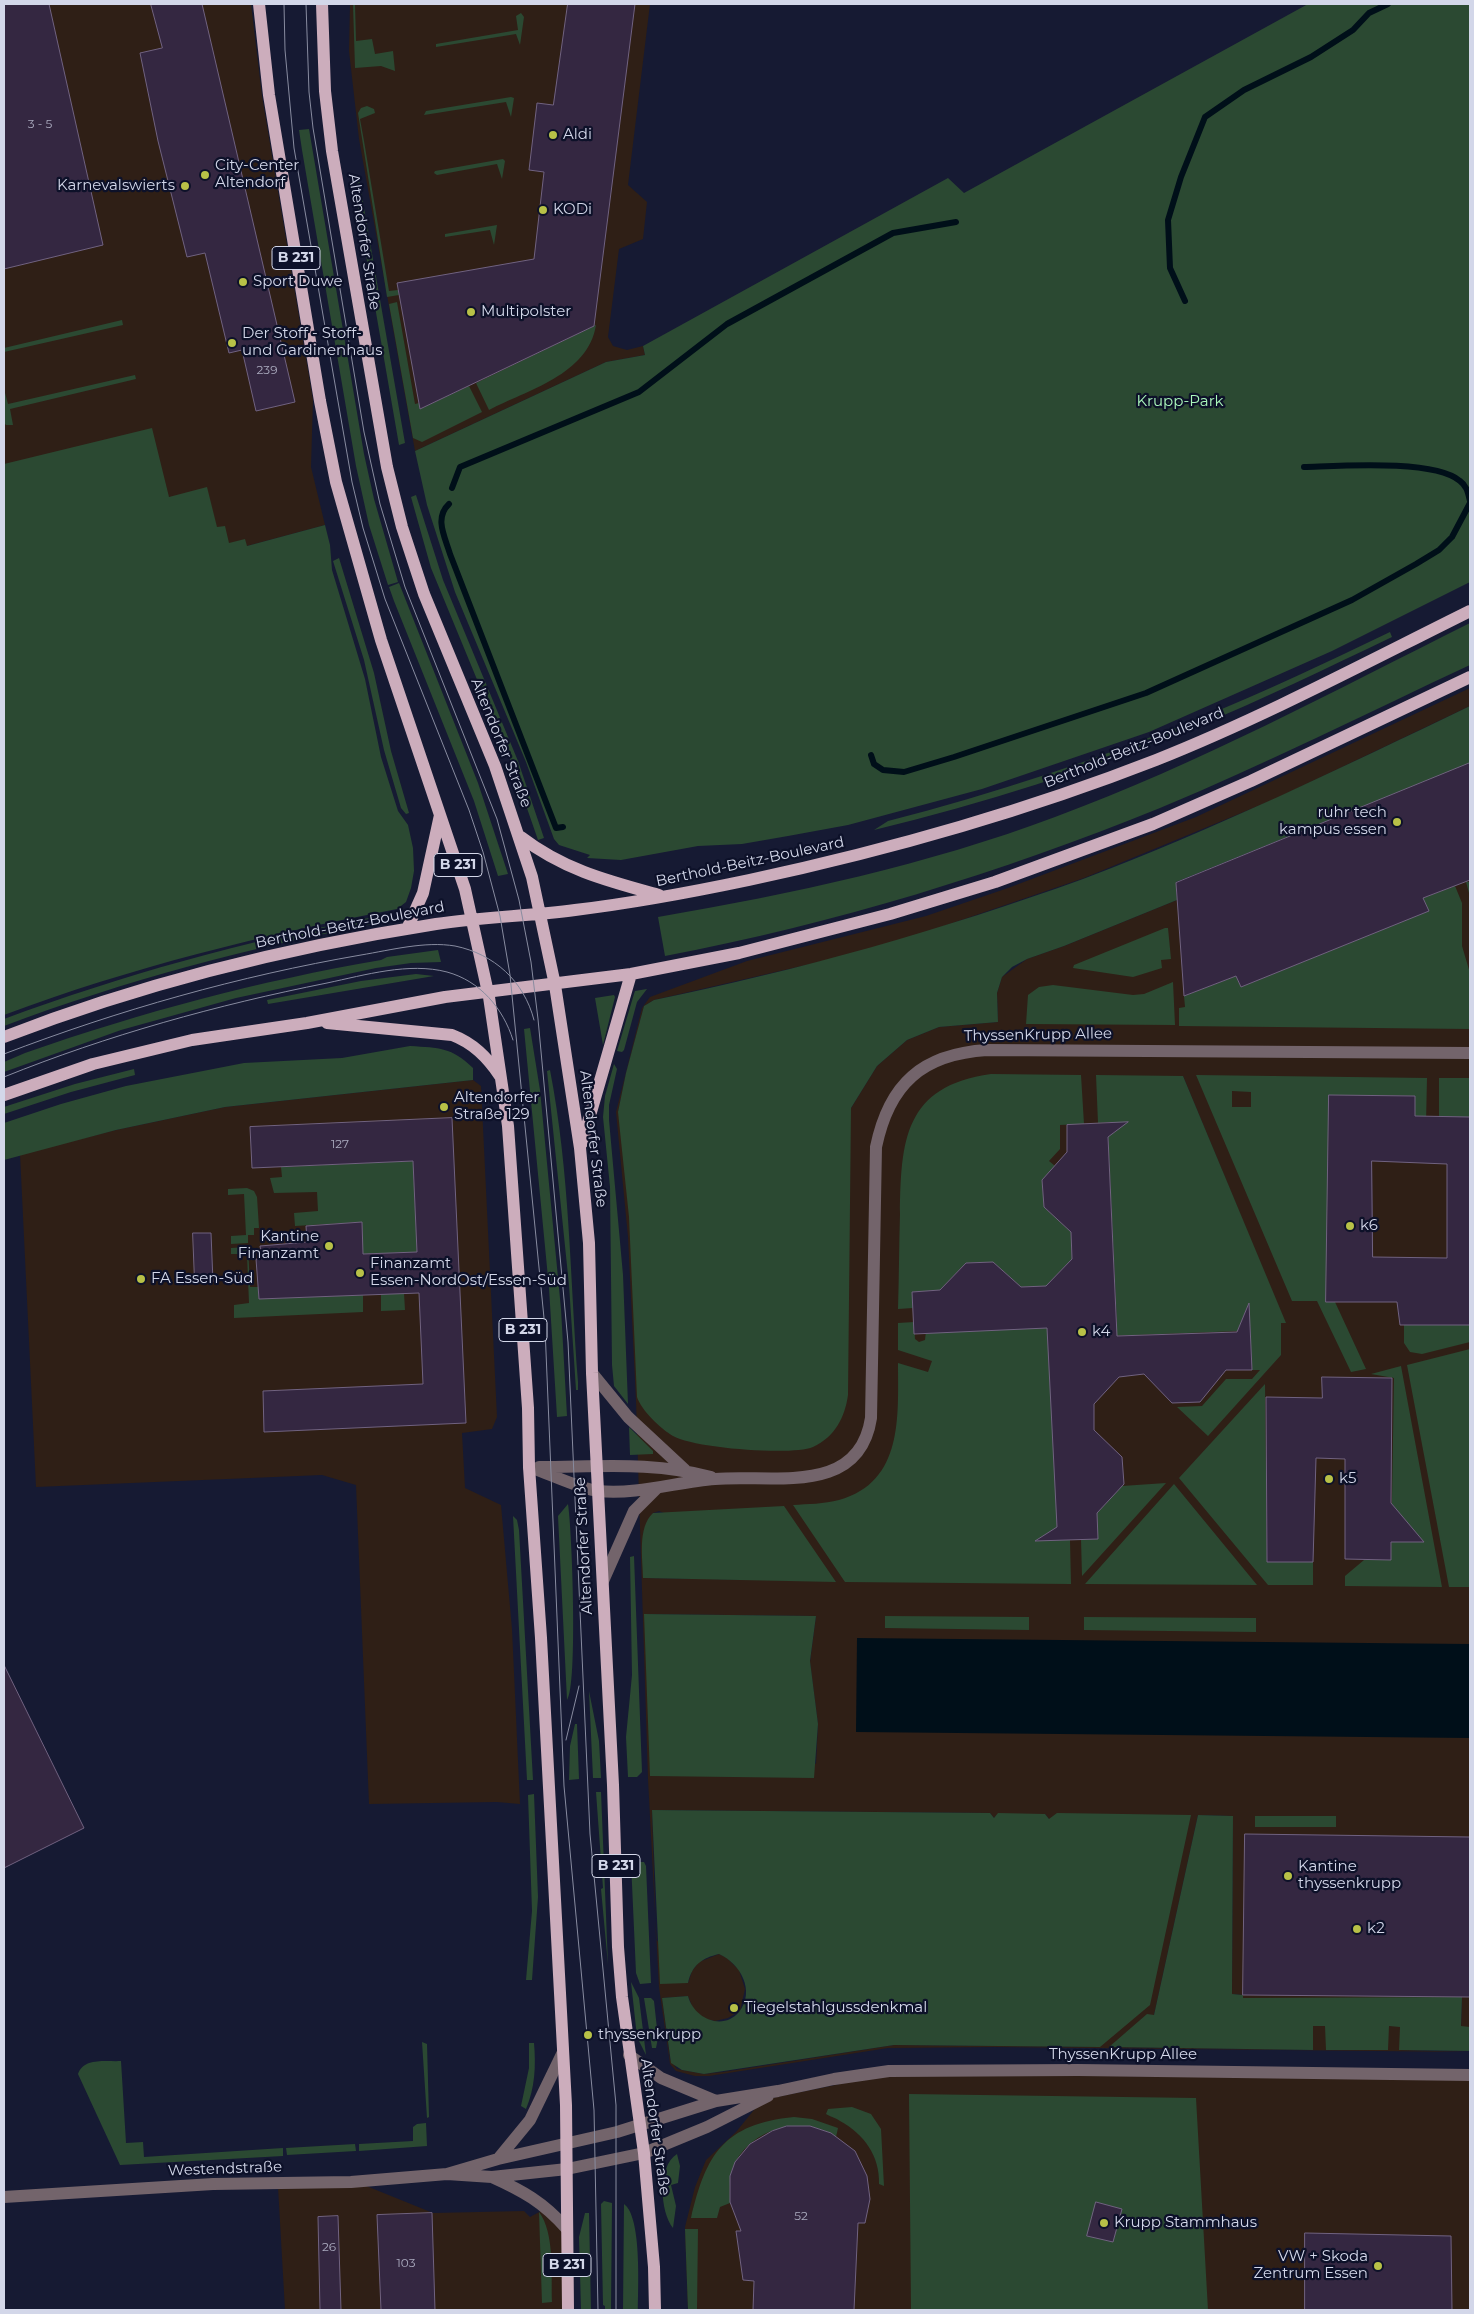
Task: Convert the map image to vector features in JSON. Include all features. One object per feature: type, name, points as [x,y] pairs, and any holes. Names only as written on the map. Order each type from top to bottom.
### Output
[{"type":"main road","name":"B 231","points":[[259,4],[262,51],[272,114],[320,401],[336,482],[381,640],[441,812],[473,919],[488,992],[502,1079],[515,1192],[540,1628],[567,2144],[566,2228],[568,2310]]},
{"type":"main road","name":"Altendorfer Straße","points":[[322,4],[325,91],[332,151],[387,467],[402,527],[424,594],[495,766],[520,837],[540,913],[555,985],[580,1148],[589,1243],[592,1373],[613,1785],[618,1947],[629,2055],[644,2153],[654,2267],[655,2310]]},
{"type":"main road","name":"Berthold-Beitz-Boulevard","points":[[4,1037],[100,1003],[185,977],[277,954],[407,929],[473,919],[580,910],[664,897],[864,854],[966,826],[1083,788],[1174,752],[1251,718],[1470,611]]},
{"type":"main road","points":[[4,1095],[59,1075],[119,1057],[192,1040],[307,1022],[438,998],[555,985],[631,974],[806,937],[908,909],[1055,861],[1153,824],[1243,785],[1470,677]]},
{"type":"main road","points":[[407,929],[423,893],[441,812]]},
{"type":"main road","points":[[520,837],[557,862],[664,897]]},
{"type":"main road","points":[[580,1148],[631,974]]},
{"type":"main road","points":[[307,1022],[452,1034],[462,1038],[481,1052],[502,1079]]},
{"type":"street","name":"ThyssenKrupp Allee","points":[[530,1467],[597,1491],[657,1488],[715,1479],[794,1479],[822,1474],[849,1460],[867,1437],[871,1418],[876,1147],[880,1130],[894,1098],[907,1080],[927,1065],[958,1053],[987,1050],[1470,1053]]},
{"type":"street","name":"ThyssenKrupp Allee","points":[[592,1373],[628,1417],[685,1470]]},
{"type":"street","name":"ThyssenKrupp Allee","points":[[530,1467],[660,1466],[685,1470],[715,1479]]},
{"type":"street","points":[[603,1581],[634,1511],[657,1488]]},
{"type":"street","points":[[498,2159],[530,2120],[562,2054]]},
{"type":"street","points":[[629,2055],[661,2078],[716,2101]]},
{"type":"street","name":"ThyssenKrupp Allee","points":[[640,2126],[716,2101],[888,2071],[1078,2070],[1470,2075]]},
{"type":"street","name":"ThyssenKrupp Allee","points":[[679,2140],[778,2091]]},
{"type":"street","name":"Westendstraße","points":[[447,2174],[498,2159],[640,2126]]},
{"type":"street","name":"Westendstraße","points":[[4,2197],[212,2184],[351,2182],[447,2174],[492,2176],[567,2169],[644,2153],[679,2140]]},
{"type":"street","name":"Westendstraße","points":[[492,2176],[535,2198],[551,2211],[566,2228]]},
{"type":"shaded area","points":[[4,4],[251,4],[262,96],[313,400],[311,467],[325,525],[247,546],[229,543],[217,528],[170,497],[4,464]]},
{"type":"shaded area","points":[[350,4],[650,4],[628,185],[647,202],[643,239],[619,249],[608,337],[613,346],[627,350],[643,346],[645,355],[606,362],[415,451],[359,139],[349,51]]},
{"type":"shaded area","name":"ruhr tech kampus essen","points":[[1470,688],[1470,706],[1275,799],[1084,878],[909,938],[854,954],[654,1000],[644,1006],[626,1073],[618,1112],[851,1108],[877,1066],[907,1040],[939,1027],[998,1022],[997,993],[1002,977],[1027,959],[1177,900],[1176,883],[1470,763],[1470,2027],[1461,2027],[1462,1998],[1243,1998],[1243,1995],[1232,1994],[1233,1816],[1198,1815],[1154,2015],[1110,2047],[1313,2050],[1313,2026],[1326,2026],[1326,2050],[1388,2050],[1388,2026],[1400,2026],[1400,2050],[1470,2052],[995,2047],[888,2048],[709,2076],[695,2076],[676,2071],[670,2064],[659,1987],[656,1940],[688,1983],[692,1971],[699,1962],[719,1954],[727,1958],[739,1970],[745,1989],[740,2011],[728,2018],[715,2021],[705,2019],[694,2011],[688,1996],[662,1998],[670,2059],[677,2069],[704,2074],[723,2072],[894,2045],[1100,2047],[1049,1819],[1045,1814],[998,1814],[994,1818],[990,1813],[652,1810],[655,1918],[648,1779],[636,1401],[628,1237],[616,1112],[642,1008],[650,997],[747,961],[926,916],[1008,888],[1196,817]],"holes":[[[1183,1076],[1285,1323],[1281,1323],[1281,1355],[1252,1370],[1249,1323],[1242,1322],[1239,1331],[1117,1324],[1108,1134],[1117,1130],[1113,1122],[1098,1122]],[[659,1511],[836,1581],[643,1578],[643,1534],[653,1513]],[[644,1614],[816,1616],[810,1662],[818,1724],[816,1764]]]},
{"type":"shaded area","points":[[473,1080],[481,1086],[497,1417],[492,1429],[462,1433],[465,1488],[501,1505],[512,1629],[520,1804],[497,1802],[369,1804],[356,1485],[322,1475],[36,1487],[20,1154],[116,1130],[225,1107]]},
{"type":"shaded area","points":[[857,1638],[1470,1644],[1470,1738],[856,1732]]},
{"type":"shaded area","points":[[889,2074],[1470,2079],[1470,2310],[688,2310],[685,2227],[695,2187],[706,2160],[736,2132],[762,2100]]},
{"type":"shaded area","points":[[359,2183],[433,2213],[524,2211],[530,2217],[541,2211],[562,2222],[563,2310],[285,2310],[278,2187]]},
{"type":"green space","points":[[353,4],[355,4],[356,41],[372,39],[375,54],[393,51],[395,71],[381,66],[355,68]]},
{"type":"green space","name":"Krupp-Park","points":[[1308,4],[1470,4],[1470,582],[1332,651],[1149,732],[982,789],[848,825],[742,844],[698,846],[621,860],[587,858],[590,855],[559,845],[554,839],[526,762],[455,592],[427,505],[415,451],[606,362],[645,355],[643,346],[948,178],[964,193]]},
{"type":"green space","points":[[521,13],[524,17],[520,45],[516,34],[436,47],[436,44],[518,30],[516,16]]},
{"type":"green space","points":[[514,98],[511,117],[506,102],[424,115],[426,111]]},
{"type":"green space","points":[[367,106],[374,109],[375,113],[360,119],[389,291],[398,290],[399,295],[387,297],[358,113],[361,108]]},
{"type":"green space","points":[[309,129],[364,454],[374,499],[398,582],[388,585],[369,525],[356,466],[299,130]]},
{"type":"green space","points":[[503,159],[505,161],[502,179],[497,164],[437,175],[434,173],[435,171]]},
{"type":"green space","points":[[359,179],[405,443],[399,445],[353,180]]},
{"type":"green space","points":[[497,225],[494,245],[490,230],[445,237],[445,234]]},
{"type":"green space","points":[[397,302],[415,404],[419,403],[420,409],[469,386],[482,412],[422,442],[413,438],[389,304]]},
{"type":"green space","points":[[122,320],[123,325],[4,352],[4,348]]},
{"type":"green space","points":[[596,325],[591,342],[581,357],[569,369],[537,388],[489,410],[476,383]]},
{"type":"green space","points":[[135,375],[136,379],[10,409],[13,425],[6,425],[4,423],[4,389],[8,404]]},
{"type":"green space","points":[[152,428],[169,497],[207,487],[217,527],[225,526],[229,543],[245,539],[247,546],[325,525],[330,545],[332,570],[365,679],[381,757],[398,811],[408,825],[413,848],[414,871],[411,888],[406,902],[397,909],[248,941],[149,967],[4,1015],[4,464]]},
{"type":"green space","points":[[416,495],[443,580],[518,761],[544,838],[538,840],[511,762],[431,568],[411,497]]},
{"type":"green space","points":[[339,558],[374,673],[391,751],[409,813],[406,814],[401,808],[384,750],[364,660],[333,561]]},
{"type":"green space","points":[[399,583],[478,783],[508,874],[498,876],[474,801],[394,601],[389,587]]},
{"type":"green space","points":[[1470,623],[1470,665],[1278,756],[1160,808],[1039,854],[916,894],[791,929],[665,956],[658,917],[809,888],[908,864],[958,850],[1055,817],[1161,774],[1265,726]]},
{"type":"green space","points":[[1390,632],[1392,637],[1319,672],[1245,706],[1156,742],[996,797],[874,830],[888,821],[1006,787],[1162,733],[1272,687]]},
{"type":"green space","points":[[1470,706],[1470,763],[1176,882],[1177,900],[1027,959],[1012,967],[1002,977],[997,993],[998,1022],[939,1027],[907,1040],[877,1066],[851,1108],[848,1395],[847,1403],[838,1425],[827,1438],[813,1447],[802,1450],[765,1451],[721,1447],[700,1444],[673,1436],[657,1424],[647,1413],[637,1397],[629,1217],[618,1112],[626,1073],[644,1006],[654,1000],[763,976],[924,932],[1083,879],[1230,818]]},
{"type":"green space","points":[[1466,882],[1470,882],[1470,950],[1469,893]]},
{"type":"green space","points":[[1455,886],[1462,903],[1462,946],[1470,973],[1470,1029],[1179,1026],[1179,1008],[1185,1007],[1184,996],[1236,976],[1241,987],[1428,911],[1423,898]]},
{"type":"green space","points":[[369,918],[377,920],[379,923],[331,932],[189,966],[96,994],[4,1026],[4,1019],[139,974],[230,948]]},
{"type":"green space","points":[[1168,928],[1171,959],[1161,960],[1162,968],[1133,977],[1073,968],[1074,965]]},
{"type":"green space","points":[[438,950],[441,962],[411,963],[376,968],[236,998],[121,1030],[4,1072],[4,1062],[25,1053],[157,1011],[335,968],[381,960],[387,957]]},
{"type":"green space","points":[[416,974],[434,976],[268,1004],[267,1000],[361,981]]},
{"type":"green space","points":[[1173,982],[1175,1025],[1026,1024],[1028,995],[1039,987],[1053,985],[1133,995],[1144,994]]},
{"type":"green space","points":[[647,989],[637,1002],[624,1050],[622,1052],[617,1051],[635,991]]},
{"type":"green space","points":[[614,995],[615,997],[603,1045],[595,998]]},
{"type":"green space","points":[[530,1028],[540,1090],[561,1309],[567,1416],[557,1417],[549,1288],[524,1029]]},
{"type":"green space","points":[[410,1046],[437,1048],[451,1052],[473,1068],[473,1080],[225,1107],[116,1130],[4,1160],[4,1123],[61,1104],[126,1086],[244,1063],[342,1058]]},
{"type":"green space","points":[[614,1064],[617,1069],[609,1105],[609,1120],[623,1275],[628,1404],[614,1386],[612,1365],[610,1187],[603,1117],[605,1096]]},
{"type":"green space","points":[[134,1069],[135,1075],[71,1092],[4,1114],[4,1107],[75,1084]]},
{"type":"green space","points":[[550,1070],[557,1109],[566,1187],[578,1390],[576,1390],[569,1285],[547,1071]]},
{"type":"green space","points":[[991,1074],[1081,1075],[1084,1124],[1060,1125],[1060,1149],[1049,1161],[1055,1166],[1042,1180],[1044,1207],[1071,1232],[1072,1259],[1046,1286],[1021,1287],[993,1262],[966,1263],[940,1290],[913,1292],[913,1308],[898,1309],[902,1163],[906,1141],[913,1121],[924,1104],[940,1091],[962,1080]]},
{"type":"green space","points":[[1096,1075],[1183,1076],[1286,1323],[1281,1323],[1281,1355],[1208,1436],[1177,1407],[1202,1406],[1226,1379],[1252,1379],[1260,1370],[1252,1370],[1250,1325],[1242,1322],[1239,1331],[1109,1336],[1117,1324],[1108,1134],[1117,1130],[1113,1122],[1098,1123]]},
{"type":"green space","points":[[1196,1075],[1427,1078],[1426,1124],[1415,1124],[1415,1096],[1329,1095],[1326,1302],[1335,1302],[1366,1369],[1351,1372],[1317,1301],[1292,1301]],"holes":[[[1232,1091],[1251,1092],[1251,1107],[1232,1107]]]},
{"type":"green space","points":[[1439,1078],[1470,1078],[1470,1117],[1447,1117],[1439,1124]]},
{"type":"green space","points":[[413,1161],[417,1252],[363,1254],[362,1222],[295,1226],[294,1213],[318,1211],[317,1192],[274,1193],[270,1178],[282,1177],[281,1167]]},
{"type":"green space","points":[[247,1188],[254,1191],[257,1197],[259,1228],[254,1228],[254,1235],[248,1235],[248,1243],[231,1244],[231,1236],[246,1235],[244,1194],[228,1195],[228,1189]]},
{"type":"green space","points":[[248,1247],[250,1287],[258,1287],[259,1299],[363,1295],[363,1312],[234,1318],[234,1305],[249,1303],[247,1254],[231,1254],[231,1248]]},
{"type":"green space","points":[[404,1293],[405,1310],[381,1311],[381,1294]]},
{"type":"green space","points":[[914,1322],[915,1339],[919,1342],[925,1340],[926,1331],[1054,1327],[1058,1527],[1052,1540],[1070,1540],[1071,1584],[845,1582],[793,1505],[839,1500],[860,1491],[876,1478],[886,1462],[893,1444],[898,1404],[898,1363],[928,1372],[932,1361],[898,1350],[898,1323]]},
{"type":"green space","points":[[1404,1325],[1470,1325],[1470,1342],[1422,1354],[1410,1352],[1404,1343]]},
{"type":"green space","points":[[1470,1349],[1470,1587],[1449,1587],[1407,1365]]},
{"type":"green space","points":[[1401,1366],[1442,1587],[1345,1586],[1345,1576],[1364,1560],[1391,1560],[1394,1378],[1371,1374]]},
{"type":"green space","points":[[1265,1384],[1267,1562],[1313,1562],[1313,1585],[1268,1585],[1179,1478]]},
{"type":"green space","points":[[629,1427],[653,1451],[653,1454],[630,1455]]},
{"type":"green space","points":[[1166,1483],[1082,1576],[1081,1539],[1098,1538],[1097,1513],[1122,1486]]},
{"type":"green space","points":[[1174,1484],[1257,1585],[1085,1584]]},
{"type":"green space","points":[[568,1504],[571,1543],[573,1638],[570,1689],[567,1700],[558,1516]]},
{"type":"green space","points":[[784,1506],[836,1582],[643,1578],[643,1535],[648,1519],[653,1513]]},
{"type":"green space","points":[[513,1516],[517,1520],[519,1530],[533,1780],[527,1780]]},
{"type":"green space","points":[[634,1556],[642,1772],[637,1777],[628,1777],[626,1737],[632,1675],[630,1557]]},
{"type":"green space","points":[[644,1614],[816,1616],[810,1661],[818,1724],[814,1778],[650,1776]]},
{"type":"green space","points":[[885,1616],[1029,1617],[1029,1630],[885,1628]]},
{"type":"green space","points":[[1084,1617],[1256,1618],[1256,1632],[1084,1630]]},
{"type":"green space","points":[[589,1691],[599,1741],[601,1778],[593,1778]]},
{"type":"green space","points":[[575,1724],[577,1724],[579,1779],[569,1780],[570,1746]]},
{"type":"green space","points":[[596,1792],[601,1792],[608,1965],[601,1889],[603,1888]]},
{"type":"green space","points":[[534,1794],[538,1897],[532,1980],[526,1980],[532,1911],[528,1795]]},
{"type":"green space","points":[[652,1810],[990,1813],[994,1818],[998,1813],[1045,1814],[1049,1819],[1057,1813],[1191,1815],[1150,2005],[1100,2047],[894,2045],[704,2074],[682,2070],[671,2063],[662,1998],[688,1996],[696,2011],[703,2016],[710,2020],[725,2021],[739,2012],[744,2004],[746,1987],[739,1971],[727,1958],[719,1954],[699,1963],[692,1971],[688,1983],[660,1984]]},
{"type":"green space","points":[[1198,1815],[1233,1816],[1232,1994],[1243,1995],[1243,1998],[1462,1997],[1461,2026],[1470,2027],[1470,2051],[1399,2050],[1400,2027],[1389,2026],[1388,2050],[1326,2050],[1325,2026],[1313,2026],[1313,2050],[1109,2047],[1147,2014],[1154,2015]]},
{"type":"green space","points":[[1255,1816],[1336,1816],[1336,1827],[1255,1827]]},
{"type":"green space","points":[[631,1862],[644,1862],[646,1866],[651,1983],[640,1984],[636,1973]]},
{"type":"green space","points":[[631,1982],[639,1998],[646,2055],[637,2037]]},
{"type":"green space","points":[[644,1998],[651,1998],[654,2001],[658,2038],[656,2048],[652,2048]]},
{"type":"green space","points":[[422,2042],[427,2044],[429,2117],[427,2118]]},
{"type":"green space","points":[[529,2043],[534,2043],[535,2068],[533,2085],[526,2109],[521,2106],[529,2068]]},
{"type":"green space","points":[[121,2061],[126,2143],[143,2142],[144,2157],[283,2148],[283,2156],[120,2165],[78,2074],[85,2065],[91,2063]]},
{"type":"green space","points":[[909,2094],[1196,2098],[1208,2310],[911,2310]]},
{"type":"green space","points":[[852,2107],[871,2114],[881,2129],[884,2186],[879,2184],[877,2164],[863,2139],[849,2126],[826,2114],[828,2109]]},
{"type":"green space","points":[[794,2117],[812,2119],[838,2128],[836,2137],[823,2130],[795,2126],[767,2133],[744,2149],[733,2166],[730,2203],[720,2207],[717,2218],[691,2218],[704,2176],[722,2146],[735,2135],[750,2127]]},
{"type":"green space","points":[[426,2123],[427,2146],[359,2151],[359,2144],[413,2141],[413,2127],[417,2124]]},
{"type":"green space","points":[[355,2144],[356,2151],[287,2155],[286,2148]]},
{"type":"green space","points":[[677,2154],[680,2166],[678,2183],[671,2185],[676,2206],[673,2228],[665,2211],[663,2190],[666,2168]]},
{"type":"green space","points":[[604,2201],[612,2203],[611,2310],[605,2310],[603,2305],[601,2204]]},
{"type":"green space","points":[[624,2204],[630,2211],[636,2237],[638,2253],[638,2310],[623,2310]]},
{"type":"green space","points":[[539,2212],[548,2231],[552,2268],[552,2302],[542,2303]]},
{"type":"green space","points":[[585,2213],[589,2213],[591,2310],[581,2310],[579,2237]]},
{"type":"green space","points":[[685,2229],[698,2229],[697,2310],[688,2310]]},
{"type":"building","points":[[4,4],[49,4],[103,245],[4,269]]},
{"type":"building","name":"City-Center Altendorf","points":[[151,4],[202,4],[295,402],[256,411],[242,350],[229,353],[205,253],[187,257],[158,141],[140,53],[162,48]]},
{"type":"building","points":[[568,4],[635,4],[594,326],[420,409],[397,283],[534,259],[544,172],[529,170],[537,103],[553,105]]},
{"type":"building","name":"ruhr tech kampus essen","points":[[1470,763],[1470,880],[1423,898],[1429,911],[1241,987],[1236,976],[1184,996],[1176,883]]},
{"type":"building","name":"k6","points":[[1329,1095],[1415,1096],[1415,1116],[1470,1117],[1470,1325],[1400,1325],[1397,1302],[1326,1302]],"holes":[[[1372,1161],[1447,1164],[1447,1258],[1373,1257]]]},
{"type":"building","name":"Finanzamt Essen-NordOst/Essen-Süd","points":[[452,1118],[466,1423],[264,1432],[263,1391],[423,1384],[419,1293],[259,1299],[256,1259],[262,1259],[260,1246],[307,1242],[306,1226],[362,1222],[363,1254],[417,1252],[413,1161],[252,1168],[250,1127]]},
{"type":"building","name":"k4","points":[[1128,1122],[1108,1137],[1117,1336],[1237,1332],[1249,1303],[1252,1370],[1226,1370],[1200,1402],[1172,1403],[1144,1374],[1119,1377],[1094,1404],[1094,1430],[1122,1457],[1124,1484],[1097,1513],[1098,1539],[1035,1541],[1057,1527],[1047,1328],[914,1334],[912,1292],[940,1290],[966,1263],[993,1262],[1021,1287],[1046,1286],[1072,1259],[1071,1232],[1044,1207],[1042,1180],[1067,1152],[1067,1125]]},
{"type":"building","points":[[193,1233],[211,1233],[213,1282],[195,1282]]},
{"type":"building","name":"k5","points":[[1322,1377],[1392,1378],[1391,1503],[1424,1542],[1391,1542],[1391,1560],[1345,1559],[1345,1459],[1316,1458],[1313,1562],[1267,1562],[1266,1397],[1322,1398]]},
{"type":"building","points":[[4,1665],[84,1828],[4,1868]]},
{"type":"building","name":"k2","points":[[1245,1834],[1470,1837],[1470,1997],[1243,1995]]},
{"type":"building","points":[[787,2126],[810,2126],[831,2133],[855,2151],[867,2176],[870,2199],[865,2223],[858,2223],[854,2310],[753,2310],[754,2281],[743,2280],[736,2231],[741,2231],[730,2202],[730,2176],[735,2162],[750,2144],[772,2131]]},
{"type":"building","name":"Krupp Stammhaus","points":[[1096,2202],[1122,2209],[1113,2242],[1087,2236]]},
{"type":"building","points":[[432,2213],[435,2310],[381,2310],[377,2215]]},
{"type":"building","points":[[338,2216],[341,2310],[320,2310],[318,2217]]},
{"type":"building","name":"VW + Skoda Zentrum Essen","points":[[1305,2233],[1451,2236],[1452,2310],[1305,2310]]},
{"type":"waterway","points":[[1185,301],[1170,268],[1168,220],[1181,177],[1205,117],[1244,90],[1311,57],[1353,30],[1369,13],[1388,4]]},
{"type":"waterway","points":[[452,488],[460,467],[639,392],[727,324],[893,233],[956,222]]},
{"type":"waterway","points":[[1304,467],[1385,465],[1430,469],[1447,474],[1460,481],[1466,487],[1470,501]]},
{"type":"waterway","points":[[871,755],[874,764],[883,770],[904,772],[1146,693],[1352,600],[1416,564],[1439,550],[1452,537],[1470,503]]},
{"type":"waterway","points":[[449,504],[442,515],[441,521],[450,554],[556,828],[563,827]]},
{"type":"tram line","points":[[284,4],[285,50],[294,148],[352,482],[363,528],[385,599],[469,810],[483,852],[500,916],[510,975],[545,1328],[564,1786],[594,2110],[598,2310]]},
{"type":"tram line","points":[[306,4],[309,92],[313,128],[364,432],[380,504],[405,587],[497,819],[519,900],[531,962],[568,1342],[590,1834],[616,2105],[616,2310]]},
{"type":"tram line","points":[[4,1054],[135,1009],[225,984],[315,963],[420,945],[455,946],[482,955],[505,971],[515,982],[523,993],[534,1020]]},
{"type":"tram line","points":[[4,1077],[83,1048],[163,1022],[356,976],[402,969],[432,969],[459,976],[470,982],[489,997],[503,1017],[513,1040]]},
{"type":"tram line","points":[[566,1740],[579,1686]]},
{"type":"place","name":"Aldi","points":[[553,135]]},
{"type":"place","name":"City-Center Altendorf","points":[[205,175]]},
{"type":"place","name":"Karnevalswierts","points":[[185,186]]},
{"type":"place","name":"KODi","points":[[543,210]]},
{"type":"place","name":"Sport Duwe","points":[[243,282]]},
{"type":"place","name":"Multipolster","points":[[471,312]]},
{"type":"place","name":"Der Stoff - Stoff- und Gardinenhaus","points":[[232,343]]},
{"type":"place","name":"ruhr tech kampus essen","points":[[1397,822]]},
{"type":"place","name":"Altendorfer Straße 129","points":[[444,1107]]},
{"type":"place","name":"k6","points":[[1350,1226]]},
{"type":"place","name":"Kantine Finanzamt","points":[[329,1246]]},
{"type":"place","name":"Finanzamt Essen-NordOst/Essen-Süd","points":[[360,1273]]},
{"type":"place","name":"FA Essen-Süd","points":[[141,1279]]},
{"type":"place","name":"k4","points":[[1082,1332]]},
{"type":"place","name":"k5","points":[[1329,1479]]},
{"type":"place","name":"Kantine thyssenkrupp","points":[[1288,1876]]},
{"type":"place","name":"k2","points":[[1357,1929]]},
{"type":"place","name":"Tiegelstahlgussdenkmal","points":[[734,2008]]},
{"type":"place","name":"thyssenkrupp","points":[[588,2035]]},
{"type":"place","name":"Krupp Stammhaus","points":[[1104,2223]]},
{"type":"place","name":"VW + Skoda Zentrum Essen","points":[[1378,2266]]}]
